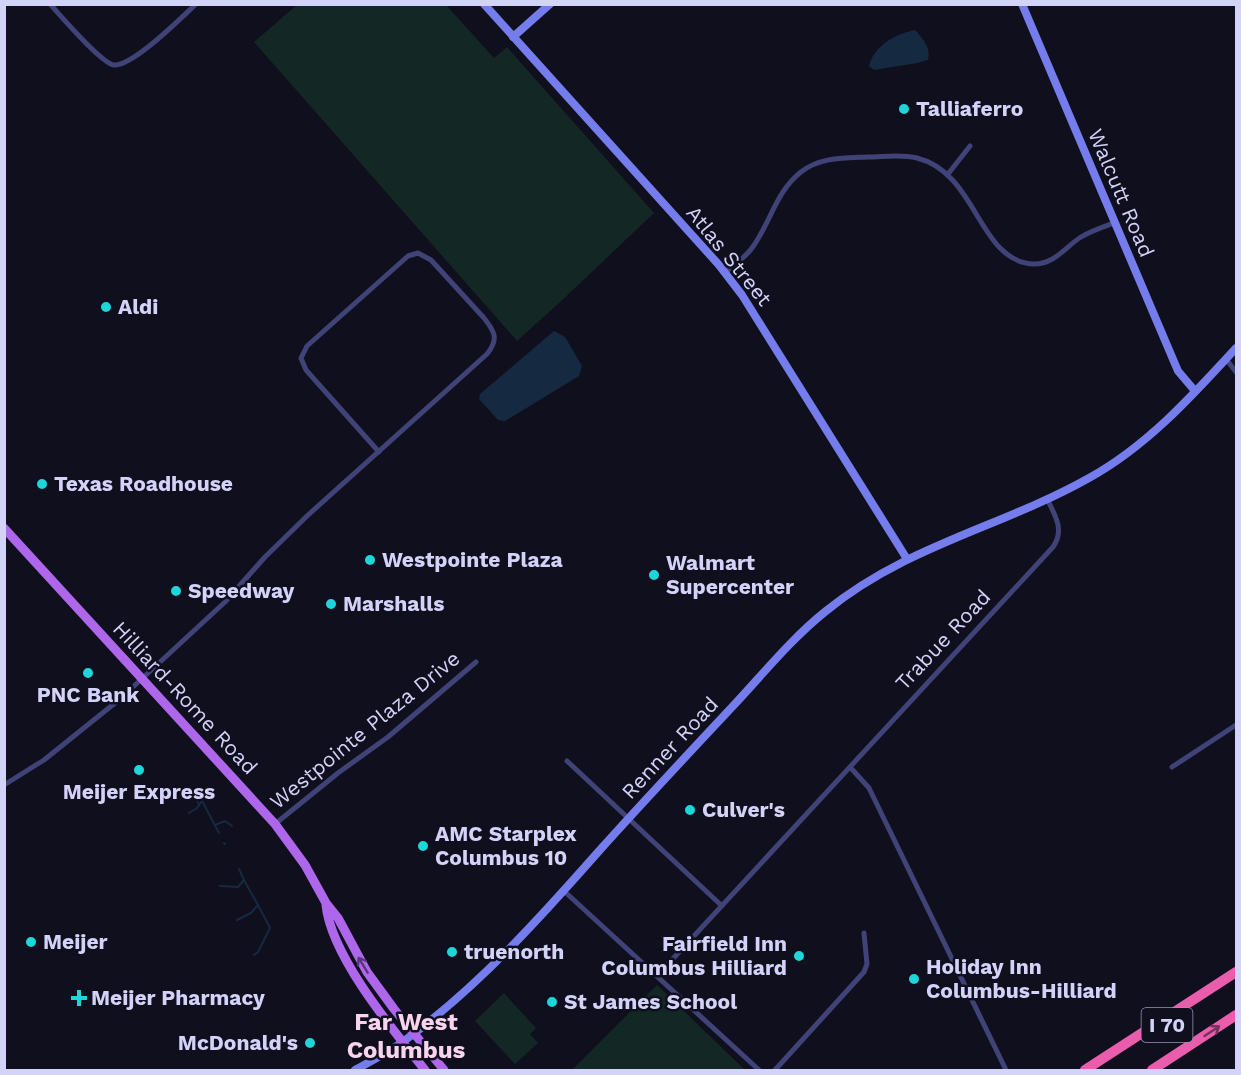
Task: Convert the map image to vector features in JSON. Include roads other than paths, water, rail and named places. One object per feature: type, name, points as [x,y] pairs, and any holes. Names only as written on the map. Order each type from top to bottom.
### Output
[{"type":"highway","points":[[1086,1071],[1236,972]]},
{"type":"highway","name":"I 70","points":[[1098,1071],[1236,980]]},
{"type":"highway","name":"I 70","points":[[1152,1071],[1236,1015]]},
{"type":"main road","name":"Hilliard-Rome Road","points":[[4,528],[275,824],[338,918],[367,972],[444,1071]]},
{"type":"main road","name":"Hilliard-Rome Road","points":[[326,903],[327,919],[366,992],[425,1071]]},
{"type":"street","points":[[50,4],[103,60],[115,65],[131,60],[196,4]]},
{"type":"street","name":"Atlas Street","points":[[484,4],[724,273],[762,326],[907,559]]},
{"type":"street","points":[[513,37],[550,4]]},
{"type":"street","name":"Walcutt Road","points":[[1022,4],[1178,371],[1195,391]]},
{"type":"street","points":[[948,174],[970,146]]},
{"type":"street","points":[[724,273],[752,248],[791,181],[803,170],[831,159],[899,156],[917,158],[938,167],[959,185],[998,246],[1008,256],[1021,262],[1036,264],[1046,262],[1081,237],[1114,223]]},
{"type":"street","points":[[4,784],[44,760],[142,679],[225,602],[282,539],[379,452],[487,354],[493,346],[495,337],[491,327],[438,266],[424,254],[408,255],[307,346],[302,358],[306,370],[379,452]]},
{"type":"street","points":[[1047,499],[1091,477],[1123,457],[1168,419],[1236,348]]},
{"type":"street","points":[[1226,359],[1236,372]]},
{"type":"street","name":"Renner Road","points":[[355,1071],[403,1042],[493,966],[702,739],[823,613],[872,578],[907,559],[1047,499]]},
{"type":"street","name":"Trabue Road","points":[[657,976],[1053,547],[1058,540],[1059,526],[1047,499]]},
{"type":"street","name":"Westpointe Plaza Drive","points":[[275,824],[338,773],[388,737],[476,662]]},
{"type":"street","points":[[1172,767],[1236,725]]},
{"type":"street","points":[[567,761],[722,906]]},
{"type":"street","points":[[850,767],[869,788],[1006,1071]]},
{"type":"street","points":[[564,891],[759,1071]]},
{"type":"street","points":[[775,1071],[864,972],[867,964],[864,933]]},
{"type":"water","points":[[915,30],[927,47],[928,60],[874,70],[869,66],[875,52],[886,42],[900,34]]},
{"type":"water","points":[[554,331],[565,337],[582,366],[579,376],[505,421],[498,420],[479,399],[480,394]]},
{"type":"waterway","points":[[193,795],[199,804]]},
{"type":"waterway","points":[[200,797],[219,833]]},
{"type":"waterway","points":[[189,813],[202,801]]},
{"type":"waterway","points":[[215,825],[225,821],[232,826]]},
{"type":"waterway","points":[[220,886],[238,887],[244,880],[239,869]]},
{"type":"waterway","points":[[237,920],[251,913],[258,905],[244,880]]},
{"type":"waterway","points":[[254,955],[258,952],[270,928],[258,905]]},
{"type":"place","name":"Talliaferro","points":[[904,109]]},
{"type":"place","name":"Aldi","points":[[106,307]]},
{"type":"place","name":"Texas Roadhouse","points":[[42,484]]},
{"type":"place","name":"Westpointe Plaza","points":[[370,560]]},
{"type":"place","name":"Walmart Supercenter","points":[[654,575]]},
{"type":"place","name":"Speedway","points":[[176,591]]},
{"type":"place","name":"Marshalls","points":[[331,604]]},
{"type":"place","name":"PNC Bank","points":[[88,673]]},
{"type":"place","name":"Meijer Express","points":[[139,770]]},
{"type":"place","name":"Culver's","points":[[690,810]]},
{"type":"place","name":"AMC Starplex Columbus 10","points":[[423,846]]},
{"type":"place","name":"Meijer","points":[[31,942]]},
{"type":"place","name":"truenorth","points":[[452,952]]},
{"type":"place","name":"Fairfield Inn Columbus Hilliard","points":[[799,956]]},
{"type":"place","name":"Holiday Inn Columbus-Hilliard","points":[[914,979]]},
{"type":"place","name":"Meijer Pharmacy","points":[[79,998]]},
{"type":"place","name":"St James School","points":[[552,1002]]},
{"type":"place","name":"McDonald's","points":[[310,1043]]},
{"type":"district","name":"Far West Columbus","points":[[406,1036]]}]
